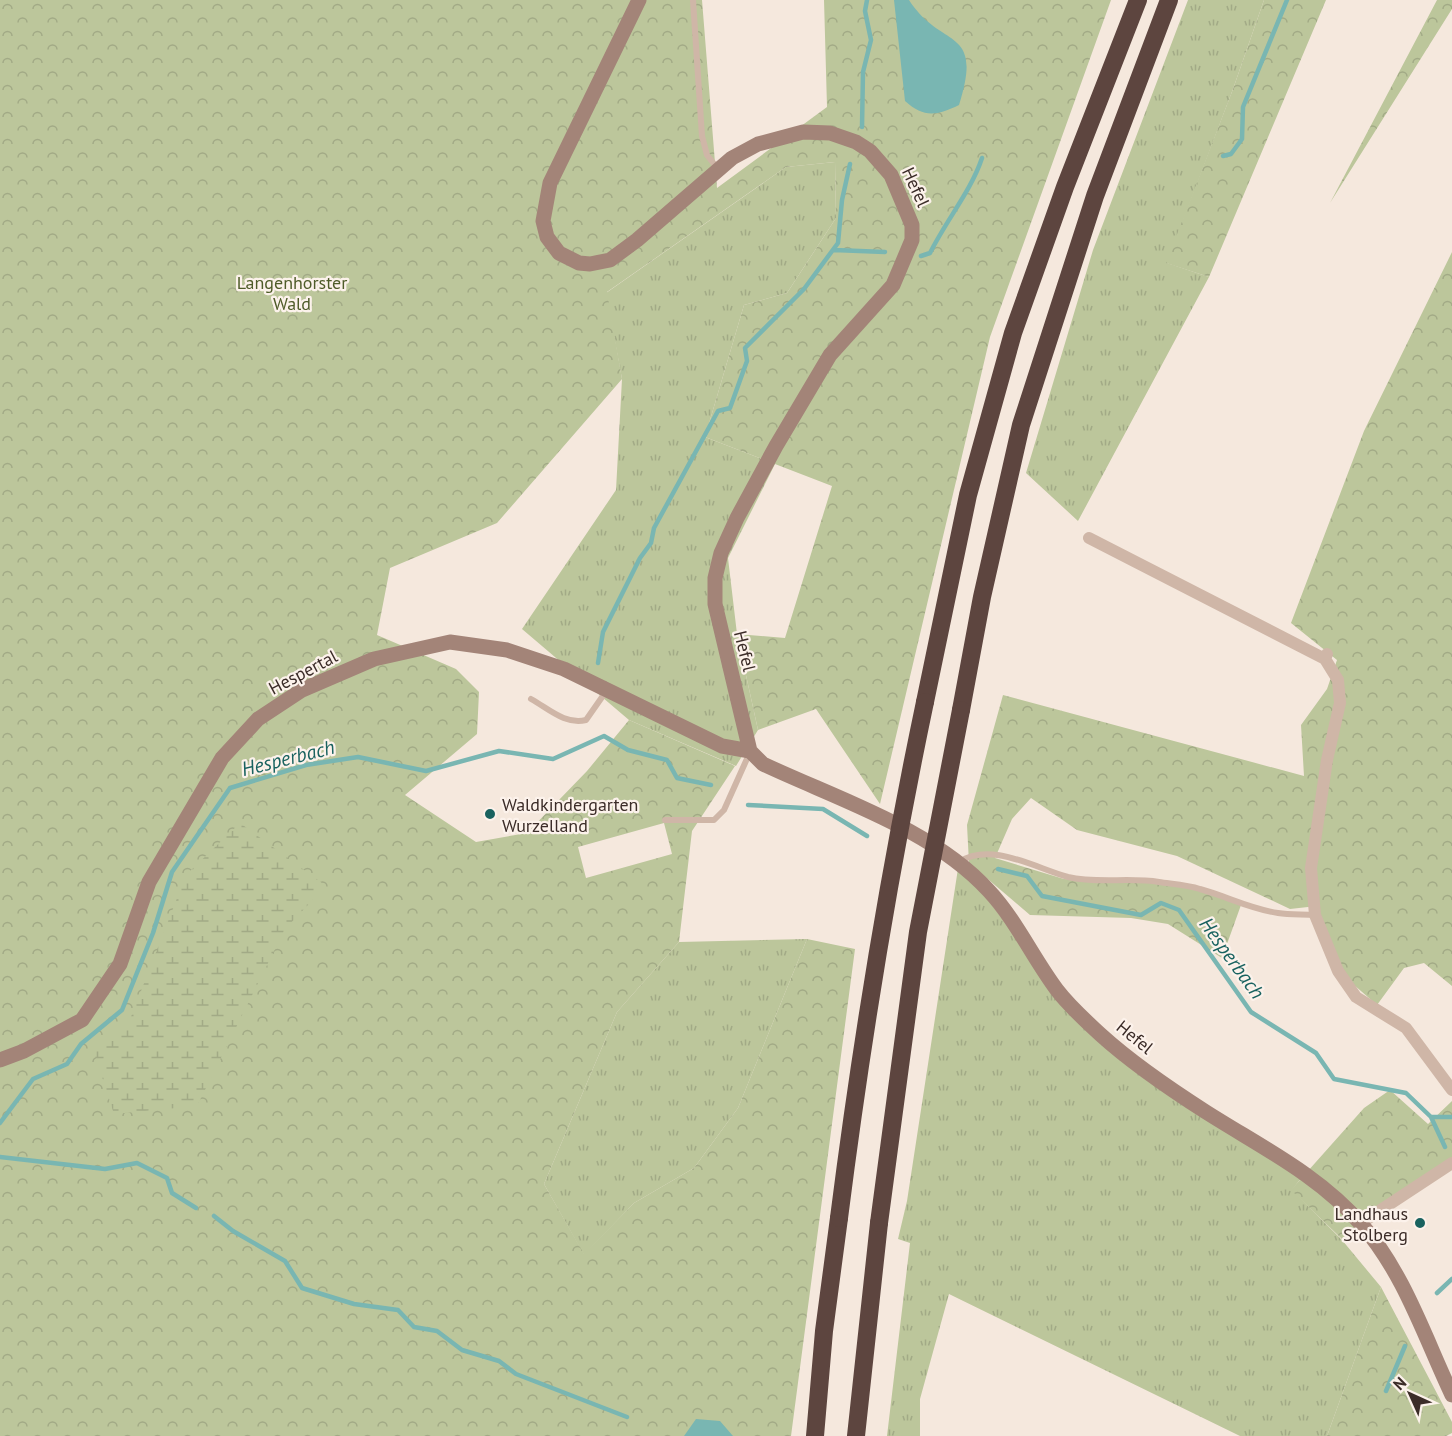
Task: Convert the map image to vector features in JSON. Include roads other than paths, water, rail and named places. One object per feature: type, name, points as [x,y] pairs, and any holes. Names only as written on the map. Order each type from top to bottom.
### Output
[{"type":"highway","points":[[815,1436],[824,1331],[857,1078],[901,816],[968,495],[1013,333],[1065,187],[1138,0]]},
{"type":"highway","points":[[856,1436],[879,1223],[918,932],[1002,504],[1024,413],[1095,196],[1169,0]]},
{"type":"main road","name":"Hefel","points":[[639,0],[550,183],[543,220],[547,237],[559,253],[569,260],[590,264],[609,260],[637,240],[718,169],[758,144],[803,132],[830,133],[856,142],[882,163],[891,175],[912,225],[912,240],[893,285],[830,356],[755,485],[721,553],[715,578],[715,604],[750,751],[763,764],[887,821],[959,862],[1003,908],[1057,990],[1102,1036],[1140,1067],[1190,1101],[1299,1168],[1361,1223],[1394,1271],[1452,1395]]},
{"type":"main road","name":"Hespertal","points":[[0,1060],[24,1051],[82,1020],[120,964],[149,882],[222,758],[258,719],[302,690],[374,659],[450,642],[507,650],[564,669],[722,746],[750,751]]},
{"type":"street","points":[[1089,538],[1326,657],[1338,680],[1340,703],[1328,760],[1311,868],[1314,915],[1338,971],[1356,997],[1406,1028],[1452,1090]]},
{"type":"street","points":[[1361,1223],[1447,1166]]},
{"type":"lane","points":[[693,0],[702,136],[707,155],[718,169]]},
{"type":"lane","points":[[531,699],[566,720],[577,722],[586,720],[607,690]]},
{"type":"lane","points":[[665,820],[714,820],[724,810],[750,751]]},
{"type":"lane","points":[[959,862],[969,856],[990,854],[1038,866],[1069,877],[1102,881],[1156,881],[1199,889],[1239,904],[1279,913],[1314,915]]},
{"type":"water","points":[[894,0],[909,0],[922,16],[963,50],[966,62],[965,80],[959,105],[930,114],[912,107],[905,101]]},
{"type":"water","points":[[696,1419],[720,1421],[733,1436],[684,1436]]},
{"type":"waterway","points":[[862,127],[863,72],[871,40],[865,11],[867,0]]},
{"type":"waterway","points":[[1223,156],[1231,154],[1242,139],[1243,107],[1287,0]]},
{"type":"waterway","points":[[921,256],[930,253],[972,182],[982,158]]},
{"type":"waterway","points":[[598,663],[603,632],[640,558],[651,543],[654,528],[718,411],[730,408],[747,361],[745,348],[804,289],[838,243],[842,200],[850,164]]},
{"type":"waterway","points":[[834,250],[885,252]]},
{"type":"waterway","name":"Hesperbach","points":[[0,1123],[33,1079],[67,1064],[81,1044],[122,1010],[153,933],[172,872],[230,788],[306,765],[358,757],[426,771],[499,751],[553,759],[604,736],[628,750],[667,760],[677,778],[711,785]]},
{"type":"waterway","name":"Hesperbach","points":[[748,805],[823,809],[867,836]]},
{"type":"waterway","name":"Hesperbach","points":[[998,869],[1027,876],[1042,896],[1141,915],[1161,903],[1179,910],[1251,1012],[1316,1053],[1334,1079],[1406,1093],[1431,1117],[1445,1147]]},
{"type":"waterway","points":[[1431,1117],[1452,1117]]},
{"type":"waterway","points":[[0,1157],[105,1169],[137,1163],[167,1178],[172,1193],[196,1208]]},
{"type":"waterway","points":[[214,1216],[233,1231],[285,1261],[302,1288],[354,1304],[398,1310],[414,1327],[437,1331],[462,1350],[499,1361],[516,1374],[627,1417]]},
{"type":"waterway","points":[[1437,1293],[1452,1279]]},
{"type":"waterway","points":[[1386,1391],[1405,1346]]},
{"type":"place","name":"Waldkindergarten Wurzelland","points":[[490,814]]},
{"type":"place","name":"Landhaus Stolberg","points":[[1420,1223]]},
{"type":"park label","name":"Langenhorster Wald","points":[[292,292]]}]
